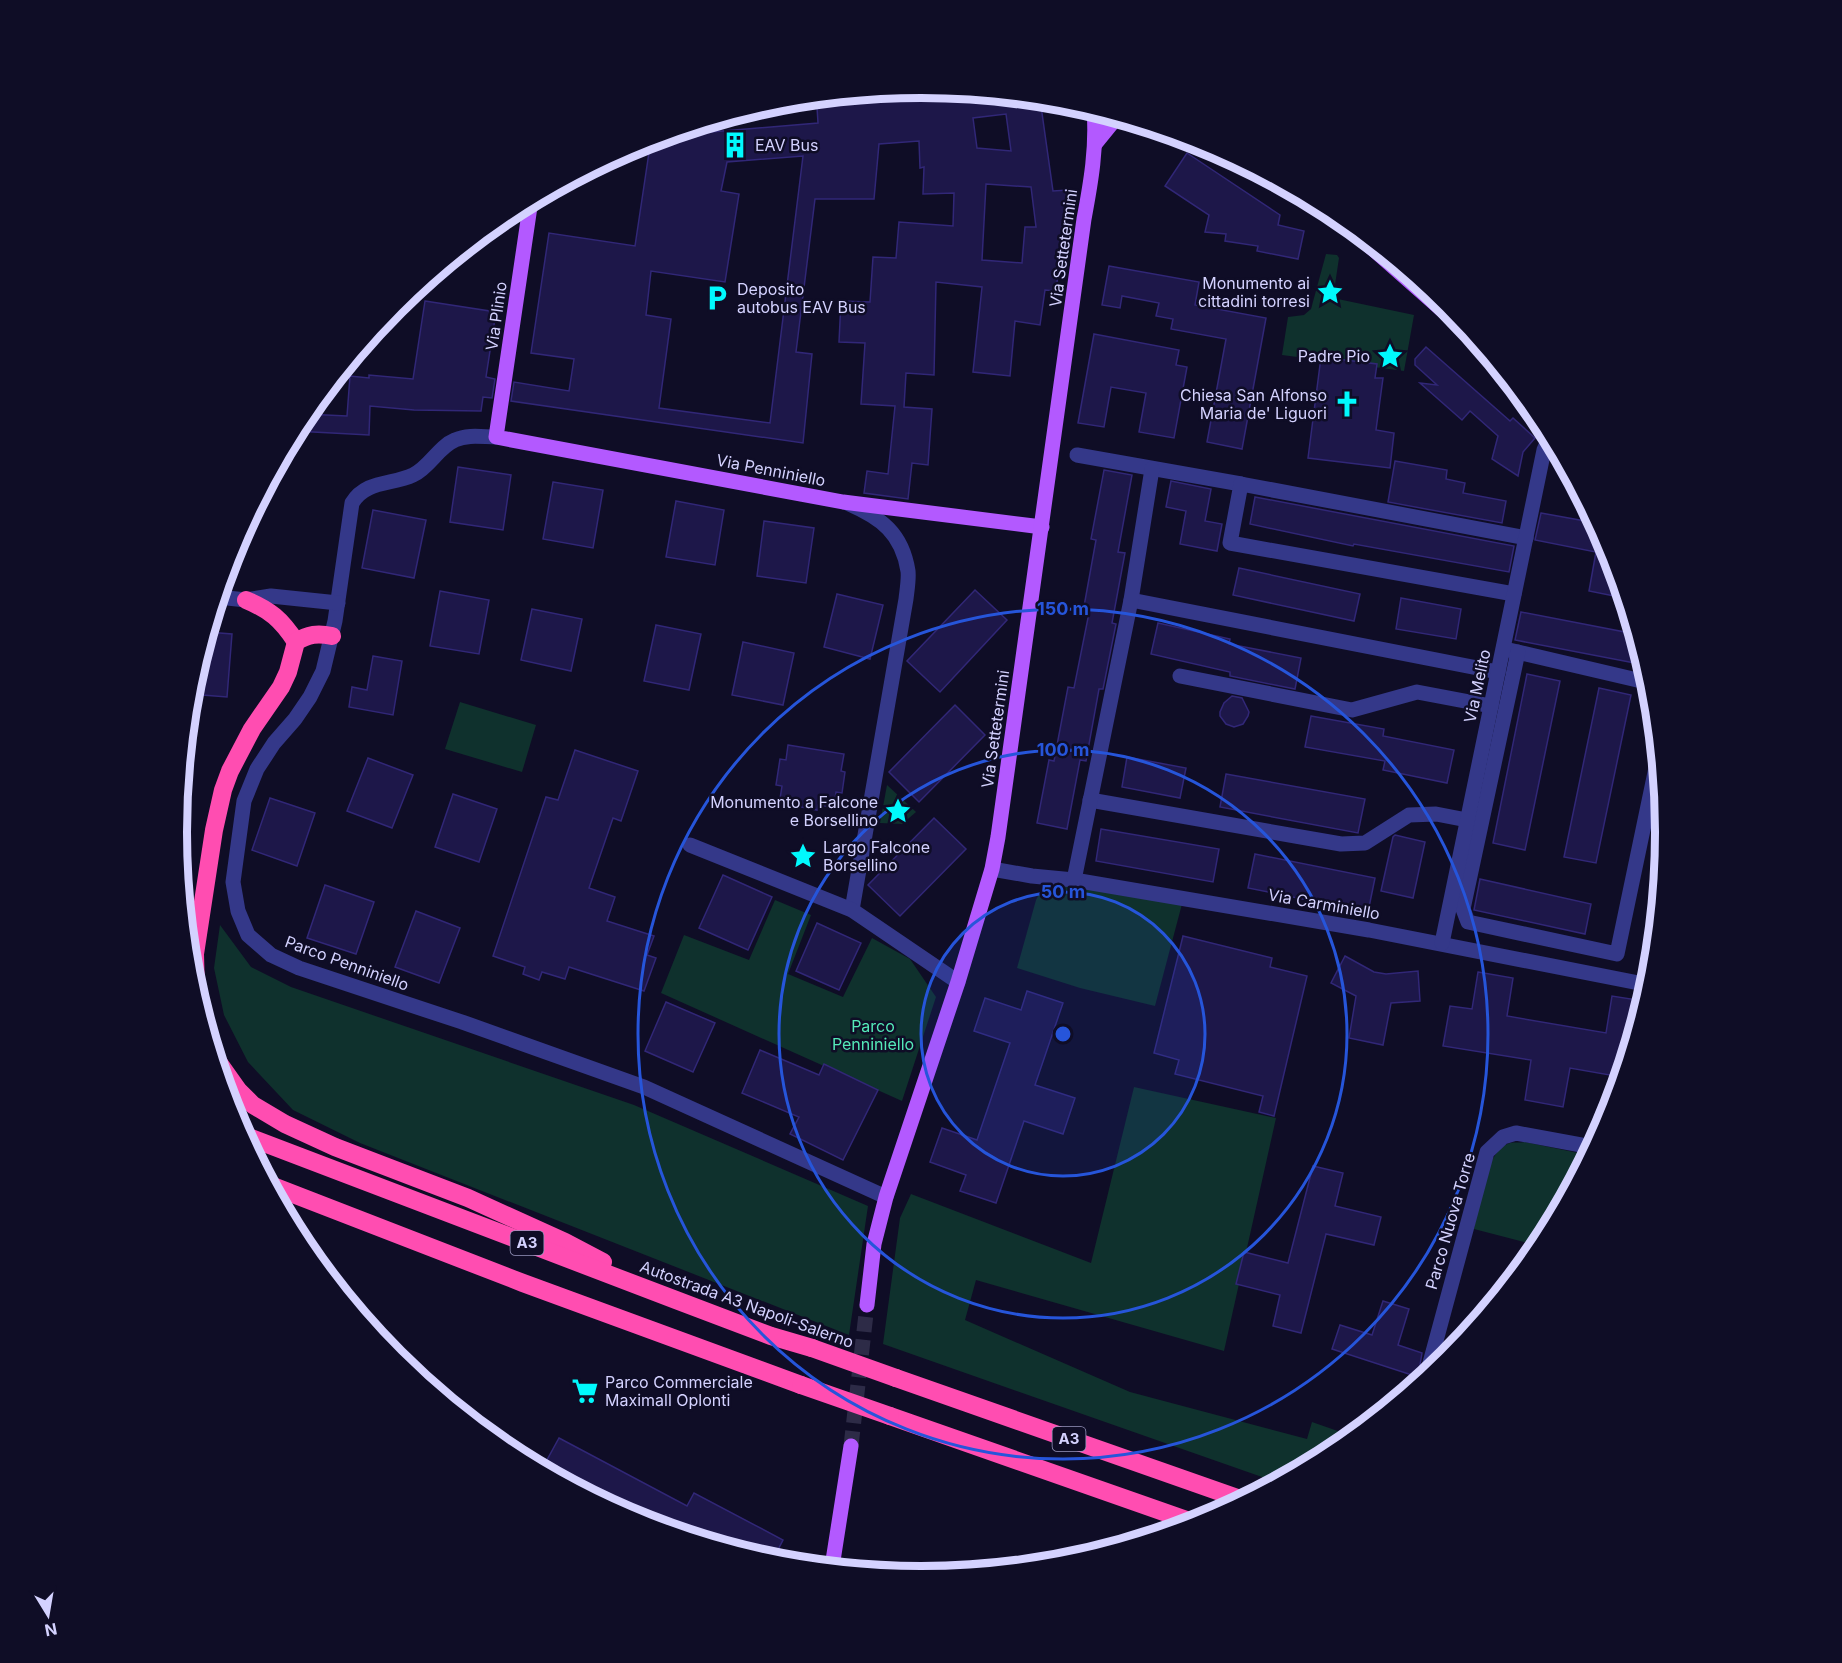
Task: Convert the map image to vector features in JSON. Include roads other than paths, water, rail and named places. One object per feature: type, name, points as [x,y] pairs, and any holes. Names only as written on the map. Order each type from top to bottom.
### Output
[{"type":"highway","points":[[246,600],[281,620],[296,642]]},
{"type":"highway","points":[[196,946],[214,830],[230,771],[247,736],[281,687],[296,642],[313,634],[332,636]]},
{"type":"highway","points":[[231,1080],[253,1106],[285,1124],[335,1147],[468,1198],[565,1242],[676,1300]]},
{"type":"highway","name":"Autostrada A3 Napoli-Salerno","points":[[256,1140],[771,1336],[812,1348],[1232,1496]]},
{"type":"highway","name":"A3","points":[[280,1189],[523,1284],[801,1385],[1180,1518]]},
{"type":"main road","name":"Via Settetermini","points":[[867,1305],[874,1244],[886,1197],[958,982],[992,869],[1095,144],[1095,119]]},
{"type":"main road","points":[[1095,144],[1112,123]]},
{"type":"main road","name":"Via Plinio","points":[[496,437],[529,211]]},
{"type":"main road","name":"Via Penniniello","points":[[496,437],[843,502],[1042,527]]},
{"type":"main road","points":[[833,1560],[850,1446]]},
{"type":"street","name":"Parco Penniniello","points":[[496,437],[465,436],[453,440],[416,474],[364,490],[357,496],[350,510],[338,603],[323,671],[310,697],[257,769],[244,801],[233,882],[238,911],[248,934],[271,955],[299,968],[462,1022],[644,1087],[886,1197]]},
{"type":"street","name":"Via Melito","points":[[1442,943],[1498,672],[1510,651],[1514,594],[1545,447]]},
{"type":"street","points":[[1077,455],[1526,538]]},
{"type":"street","points":[[1074,880],[1131,600],[1152,469]]},
{"type":"street","points":[[1241,484],[1230,543],[1514,594]]},
{"type":"street","points":[[843,502],[878,518],[902,549],[908,572],[906,599],[852,910]]},
{"type":"street","points":[[225,598],[246,600],[271,596],[338,603]]},
{"type":"street","points":[[1131,600],[1498,672]]},
{"type":"street","points":[[1639,681],[1510,651],[1463,909],[1468,922],[1617,954],[1653,782]]},
{"type":"street","points":[[1180,676],[1352,710],[1416,692],[1491,706]]},
{"type":"street","points":[[1090,800],[1341,844],[1365,843],[1408,814],[1436,814],[1467,820]]},
{"type":"street","points":[[690,844],[852,910],[958,982]]},
{"type":"street","name":"Via Carminiello","points":[[992,869],[1074,880],[1442,943],[1639,983]]},
{"type":"street","name":"Parco Nuova Torre","points":[[1431,1359],[1487,1152],[1503,1137],[1516,1133],[1584,1145]]},
{"type":"tunnel","points":[[851,1446],[867,1305]]},
{"type":"place","name":"EAV Bus","points":[[735,145]]},
{"type":"place","name":"Monumento ai cittadini torresi","points":[[1330,292]]},
{"type":"place","name":"Deposito autobus EAV Bus","points":[[717,298]]},
{"type":"place","name":"Padre Pio","points":[[1390,356]]},
{"type":"place","name":"Chiesa San Alfonso Maria de' Liguori","points":[[1347,404]]},
{"type":"place","name":"Monumento a Falcone e Borsellino","points":[[898,811]]},
{"type":"place","name":"Largo Falcone Borsellino","points":[[803,856]]},
{"type":"place","name":"Parco Commerciale Maximall Oplonti","points":[[585,1391]]}]
